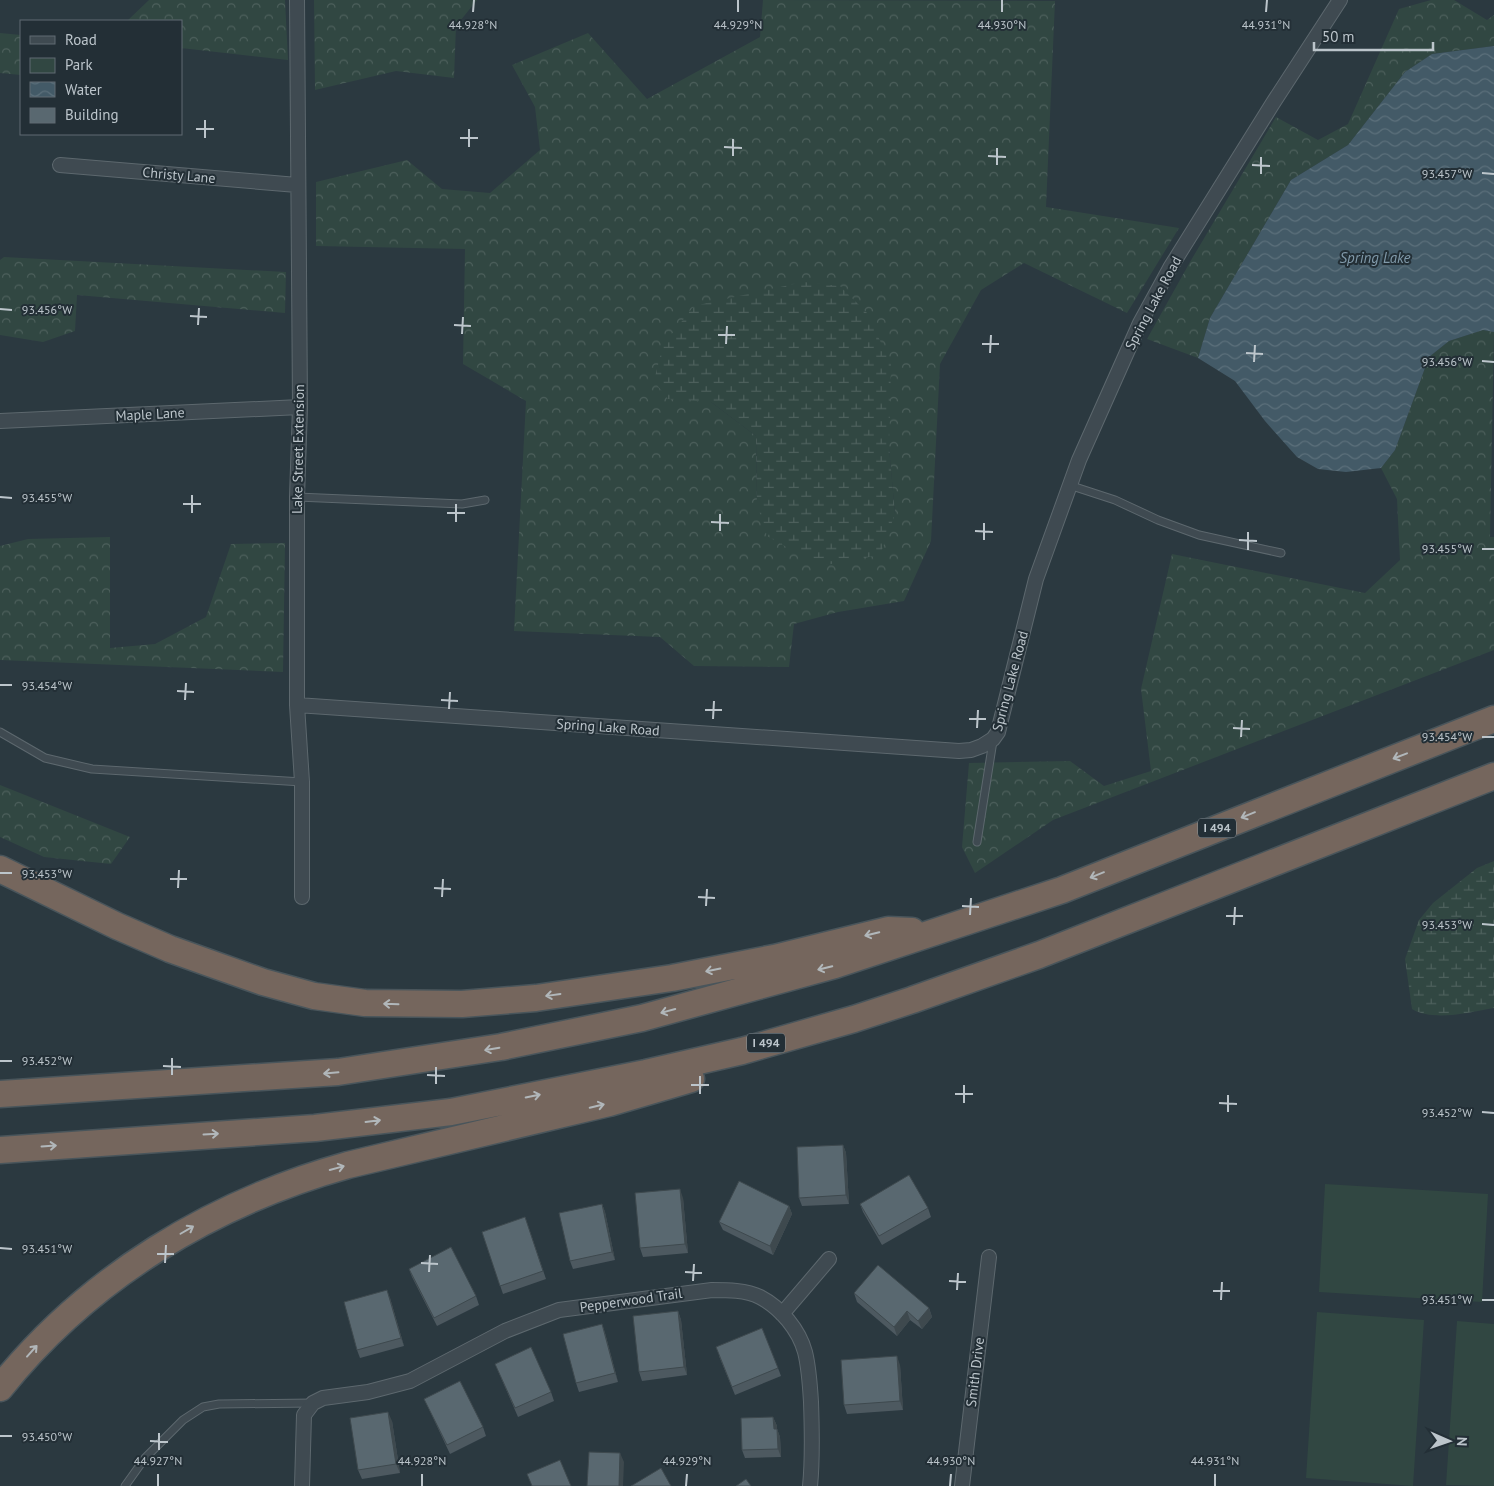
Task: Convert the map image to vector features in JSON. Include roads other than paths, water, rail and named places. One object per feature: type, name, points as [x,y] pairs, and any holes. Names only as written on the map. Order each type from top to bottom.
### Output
[{"type":"highway","name":"I 494","points":[[0,1094],[338,1072],[501,1047],[642,1018],[835,965],[1062,890],[1494,719]]},
{"type":"highway","name":"I 494","points":[[0,1150],[315,1128],[450,1112],[701,1061],[844,1022],[1039,955],[1494,776]]},
{"type":"highway","points":[[0,869],[117,926],[212,964],[263,982],[314,996],[365,1003],[462,1004],[536,998],[672,978],[774,958],[888,930],[938,931]]},
{"type":"highway","points":[[0,1388],[67,1316],[131,1265],[202,1222],[259,1195],[306,1177],[348,1165],[609,1103],[678,1084],[744,1063],[844,1022]]},
{"type":"street","name":"Lake Street Extension","points":[[297,0],[300,408],[297,497],[297,705],[302,782],[302,897]]},
{"type":"street","name":"Spring Lake Road","points":[[297,705],[960,751],[971,750],[993,739],[998,732],[1011,685],[1036,579],[1070,485],[1140,323],[1170,268],[1340,0]]},
{"type":"street","name":"Christy Lane","points":[[60,165],[297,185]]},
{"type":"street","name":"Maple Lane","points":[[0,421],[300,408]]},
{"type":"street","name":"Smith Drive","points":[[962,1486],[989,1257]]},
{"type":"street","points":[[782,1314],[829,1259]]},
{"type":"street","name":"Pepperwood Trail","points":[[313,1403],[323,1398],[368,1392],[410,1381],[505,1331],[559,1310],[712,1290],[736,1290],[760,1297],[782,1314],[796,1330],[805,1352],[809,1376],[812,1429],[810,1486]]},
{"type":"street","points":[[302,1486],[304,1415],[313,1403]]},
{"type":"lane","points":[[1070,485],[1115,500],[1158,520],[1199,535],[1281,553]]},
{"type":"lane","points":[[297,497],[462,504],[485,500]]},
{"type":"lane","points":[[0,732],[45,758],[92,769],[302,782]]},
{"type":"lane","points":[[977,842],[993,739]]},
{"type":"lane","points":[[125,1486],[144,1458],[183,1420],[203,1407],[219,1404],[313,1403]]},
{"type":"water","name":"Spring Lake","points":[[1494,46],[1494,332],[1483,330],[1449,341],[1429,357],[1395,450],[1381,468],[1346,472],[1318,469],[1297,457],[1265,421],[1235,381],[1198,358],[1210,318],[1291,180],[1348,145],[1405,72],[1432,54]]}]
